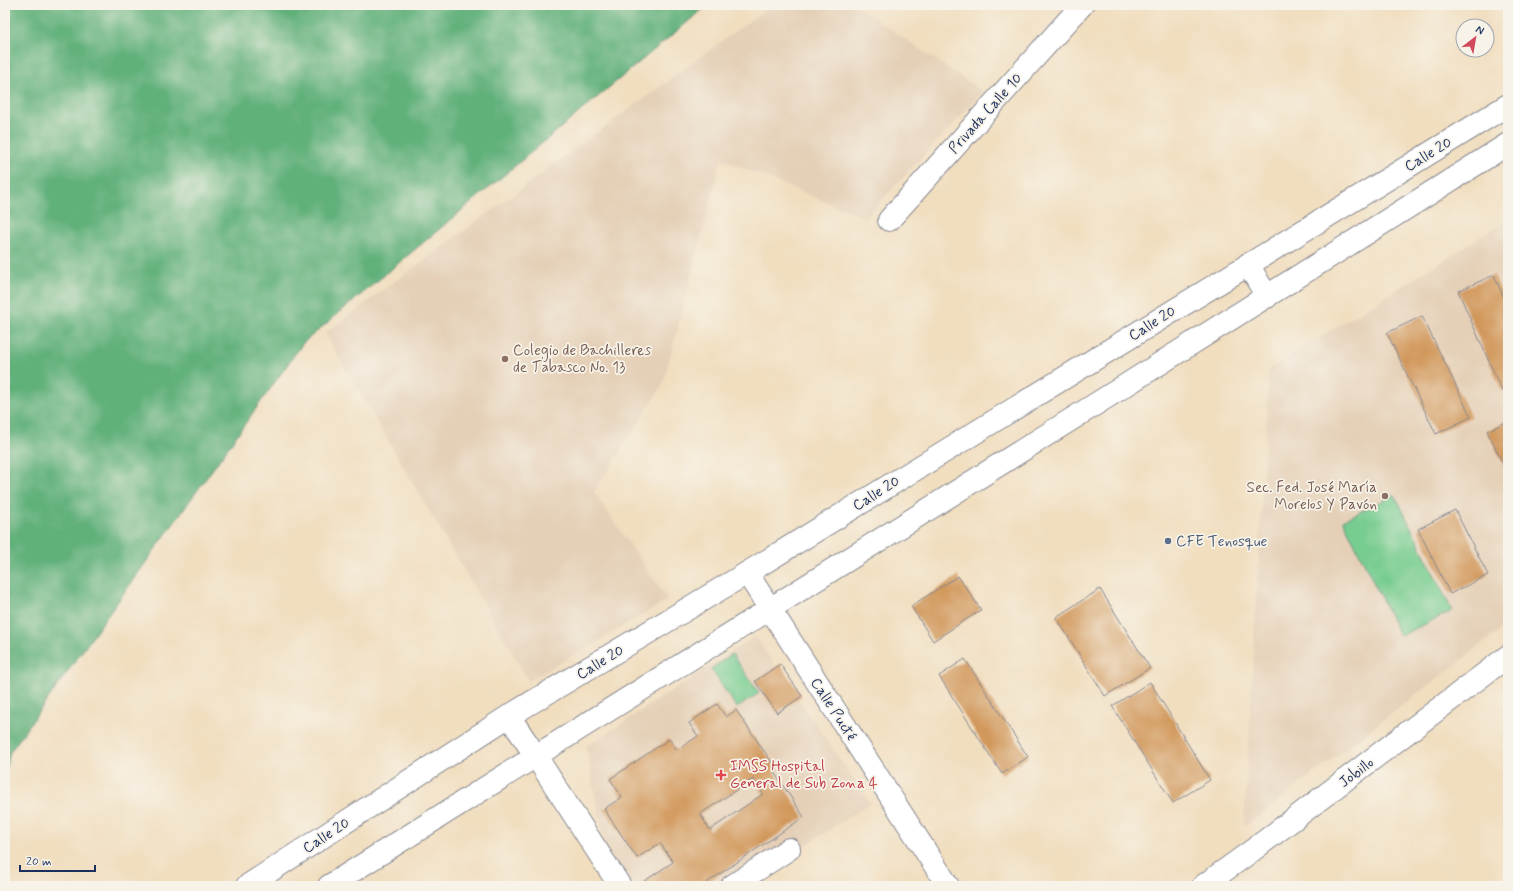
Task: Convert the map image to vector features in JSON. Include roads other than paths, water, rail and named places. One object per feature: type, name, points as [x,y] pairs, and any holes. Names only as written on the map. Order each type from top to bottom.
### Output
[{"type":"main road","name":"Privada Calle 10","points":[[889,220],[1082,5]]},
{"type":"main road","name":"Calle 20","points":[[247,886],[509,716],[746,573],[1508,105]]},
{"type":"main road","points":[[329,886],[1508,144]]},
{"type":"main road","points":[[1248,264],[1267,297]]},
{"type":"main road","name":"Calle Pucté","points":[[746,573],[948,886]]},
{"type":"main road","name":"Jobillo","points":[[1203,886],[1253,850],[1508,656]]},
{"type":"main road","points":[[509,716],[620,886]]},
{"type":"main road","points":[[732,886],[789,849]]},
{"type":"place","name":"Colegio de Bachilleres de Tabasco No. 13","points":[[505,359]]},
{"type":"place","name":"Sec. Fed. José María Morelos Y Pavón","points":[[1385,496]]},
{"type":"place","name":"CFE Tenosque","points":[[1168,541]]},
{"type":"place","name":"IMSS Hospital General de Sub Zona 4","points":[[721,775]]}]
